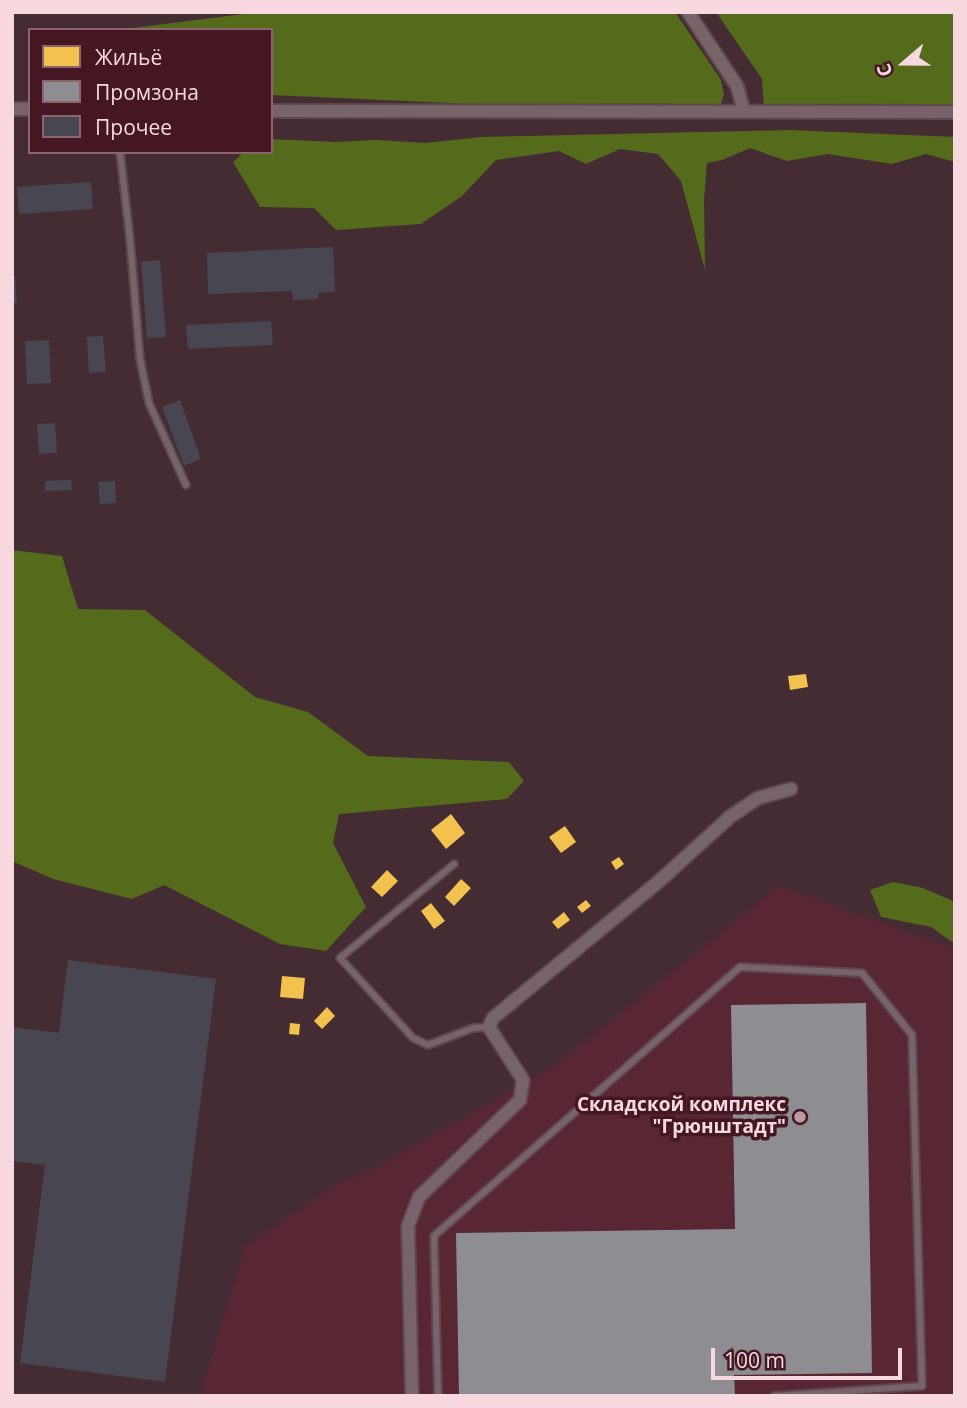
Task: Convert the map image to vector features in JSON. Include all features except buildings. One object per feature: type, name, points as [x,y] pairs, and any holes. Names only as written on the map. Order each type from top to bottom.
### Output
[{"type":"street","points":[[688,12],[737,86],[744,111]]},
{"type":"street","points":[[273,111],[955,112]]},
{"type":"street","points":[[412,1396],[408,1226],[419,1197],[520,1100],[523,1080],[489,1027],[493,1018],[656,883],[731,816],[758,799],[790,789]]},
{"type":"lane","points":[[120,154],[140,359],[149,403],[186,485]]},
{"type":"lane","points":[[454,864],[340,958],[413,1038],[428,1045],[472,1028],[489,1027]]},
{"type":"lane","points":[[438,1396],[434,1236],[740,967],[862,972],[912,1035],[922,1386],[774,1396]]},
{"type":"shaded area","points":[[779,886],[955,949],[955,1396],[200,1396],[245,1247],[337,1184],[376,1168],[555,1066]]},
{"type":"green space","points":[[259,12],[675,12],[721,80],[724,95],[720,106],[471,104],[273,95],[273,28],[133,28]]},
{"type":"green space","points":[[716,12],[955,12],[955,107],[764,106],[762,79]]},
{"type":"green space","points":[[790,130],[955,137],[955,162],[926,154],[892,164],[828,154],[787,161],[750,148],[722,160],[707,163],[704,200],[705,270],[681,181],[658,154],[620,149],[586,164],[559,151],[496,160],[462,196],[421,224],[336,230],[314,208],[260,207],[233,162],[242,154],[273,154],[273,139],[426,143],[481,137]]},
{"type":"green space","points":[[12,550],[62,556],[78,609],[145,610],[255,697],[308,712],[368,756],[509,762],[524,781],[507,799],[339,814],[333,843],[366,907],[326,951],[280,944],[164,885],[132,899],[53,879],[12,861]]},
{"type":"green space","points":[[893,882],[923,888],[951,900],[955,905],[955,944],[931,927],[881,917],[870,890]]},
{"type":"place","name":"Складской комплекс \"Грюнштадт\"","points":[[800,1117]]}]
